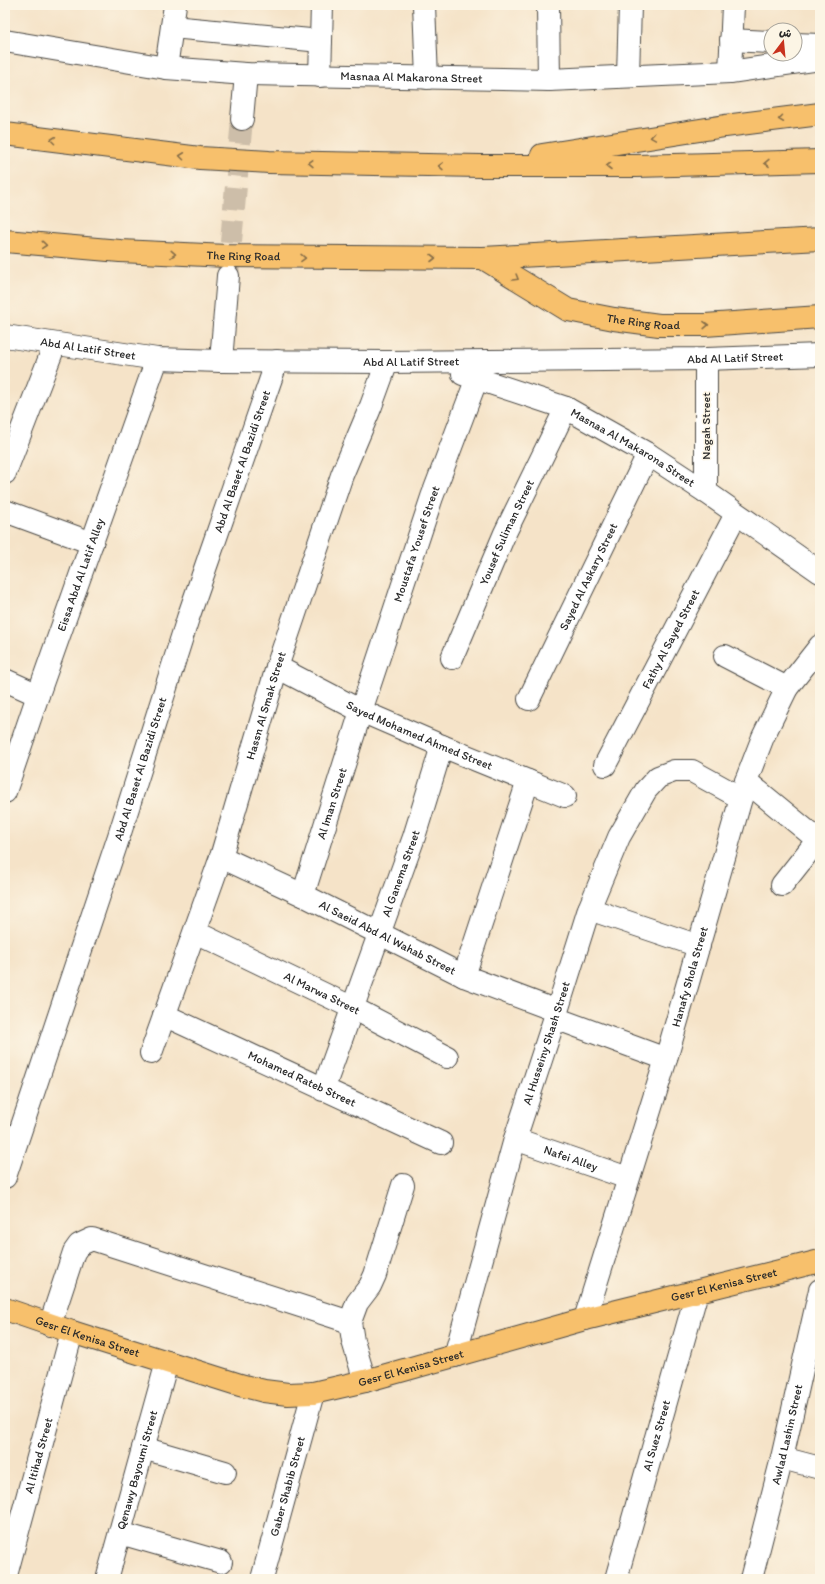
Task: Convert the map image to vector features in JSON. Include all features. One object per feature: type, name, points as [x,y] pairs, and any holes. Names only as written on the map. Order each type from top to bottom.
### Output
[{"type":"main road","points":[[480,166],[610,144],[820,114]]},
{"type":"main road","points":[[5,134],[200,158],[270,162],[480,166],[644,166],[820,161]]},
{"type":"main road","name":"The Ring Road","points":[[5,241],[120,251],[227,256],[482,258],[820,239]]},
{"type":"main road","name":"The Ring Road","points":[[482,258],[568,310],[614,319],[659,325],[705,325],[820,317]]},
{"type":"main road","name":"Gesr El Kenisa Street","points":[[5,1309],[50,1325],[240,1385],[264,1391],[288,1394],[313,1393],[365,1381],[586,1319],[820,1261]]},
{"type":"street","points":[[166,68],[175,5]]},
{"type":"street","points":[[320,76],[322,5]]},
{"type":"street","points":[[424,5],[427,78]]},
{"type":"street","points":[[548,5],[549,80]]},
{"type":"street","points":[[628,76],[630,5]]},
{"type":"street","points":[[730,72],[733,5]]},
{"type":"street","points":[[172,27],[321,41]]},
{"type":"street","points":[[731,40],[763,42]]},
{"type":"street","name":"Masnaa Al Makarona Street","points":[[5,41],[166,68],[246,74],[320,76],[549,80],[730,72],[820,59]]},
{"type":"street","points":[[803,44],[820,45]]},
{"type":"street","points":[[242,119],[246,74]]},
{"type":"street","points":[[221,360],[228,276]]},
{"type":"street","name":"Abd Al Latif Street","points":[[5,336],[157,359],[387,362],[706,359],[820,355]]},
{"type":"street","points":[[5,473],[55,344]]},
{"type":"street","name":"Eissa Abd Al Latif Alley","points":[[7,781],[157,359]]},
{"type":"street","name":"Nagah Street","points":[[706,359],[706,492]]},
{"type":"street","name":"Abd Al Baset Al Bazidi Street","points":[[5,1177],[119,836],[188,618],[277,361]]},
{"type":"street","name":"Masnaa Al Makarona Street","points":[[426,361],[566,408],[648,454],[706,492],[820,572]]},
{"type":"street","name":"Hassn Al Smak Street","points":[[151,1052],[221,857],[277,667],[342,475],[371,406],[387,362]]},
{"type":"street","name":"Moustafa Yousef Street","points":[[361,711],[432,497],[477,378]]},
{"type":"street","name":"Yousef Suliman Street","points":[[452,658],[505,533],[566,408]]},
{"type":"street","name":"Sayed Al Askary Street","points":[[529,699],[648,454]]},
{"type":"street","points":[[5,512],[92,543]]},
{"type":"street","name":"Fathy Al Sayed Street","points":[[605,765],[736,514]]},
{"type":"street","name":"Hanafy Shola Street","points":[[586,1319],[628,1178],[666,1059],[744,790],[763,737],[787,688],[820,646]]},
{"type":"street","points":[[725,656],[787,688]]},
{"type":"street","name":"Sayed Mohamed Ahmed Street","points":[[277,667],[361,711],[565,796]]},
{"type":"street","points":[[5,680],[38,695]]},
{"type":"street","name":"Al Iman Street","points":[[303,895],[361,711]]},
{"type":"street","name":"Al Ganema Street","points":[[323,1090],[414,837],[442,746]]},
{"type":"street","name":"Al Husseiny Shash Street","points":[[455,1356],[515,1139],[589,909],[619,837],[646,790],[658,777],[674,771],[692,771],[744,790]]},
{"type":"street","points":[[464,976],[528,781]]},
{"type":"street","points":[[744,790],[819,839],[782,885]]},
{"type":"street","name":"Al Saeid Abd Al Wahab Street","points":[[221,857],[303,895],[464,976],[666,1059]]},
{"type":"street","points":[[589,909],[699,946]]},
{"type":"street","name":"Al Marwa Street","points":[[195,932],[353,1008],[447,1057]]},
{"type":"street","name":"Mohamed Rateb Street","points":[[164,1015],[441,1144]]},
{"type":"street","name":"Nafei Alley","points":[[515,1139],[628,1178]]},
{"type":"street","points":[[365,1381],[353,1341],[350,1322],[357,1303],[364,1295],[375,1275],[403,1185]]},
{"type":"street","points":[[50,1325],[74,1252],[79,1245],[92,1239],[350,1322]]},
{"type":"street","name":"Awlad Lashin Street","points":[[751,1579],[782,1458],[820,1290]]},
{"type":"street","name":"Al Suez Street","points":[[616,1579],[697,1292]]},
{"type":"street","name":"Al Itihad Street","points":[[5,1579],[72,1332]]},
{"type":"street","name":"Qenawy Bayoumi Street","points":[[107,1579],[167,1362]]},
{"type":"street","name":"Gaber Shabib Street","points":[[262,1579],[313,1393]]},
{"type":"street","points":[[143,1448],[225,1472]]},
{"type":"street","points":[[782,1458],[820,1468]]},
{"type":"street","points":[[120,1534],[221,1562]]},
{"type":"tunnel","points":[[228,275],[242,119]]}]
